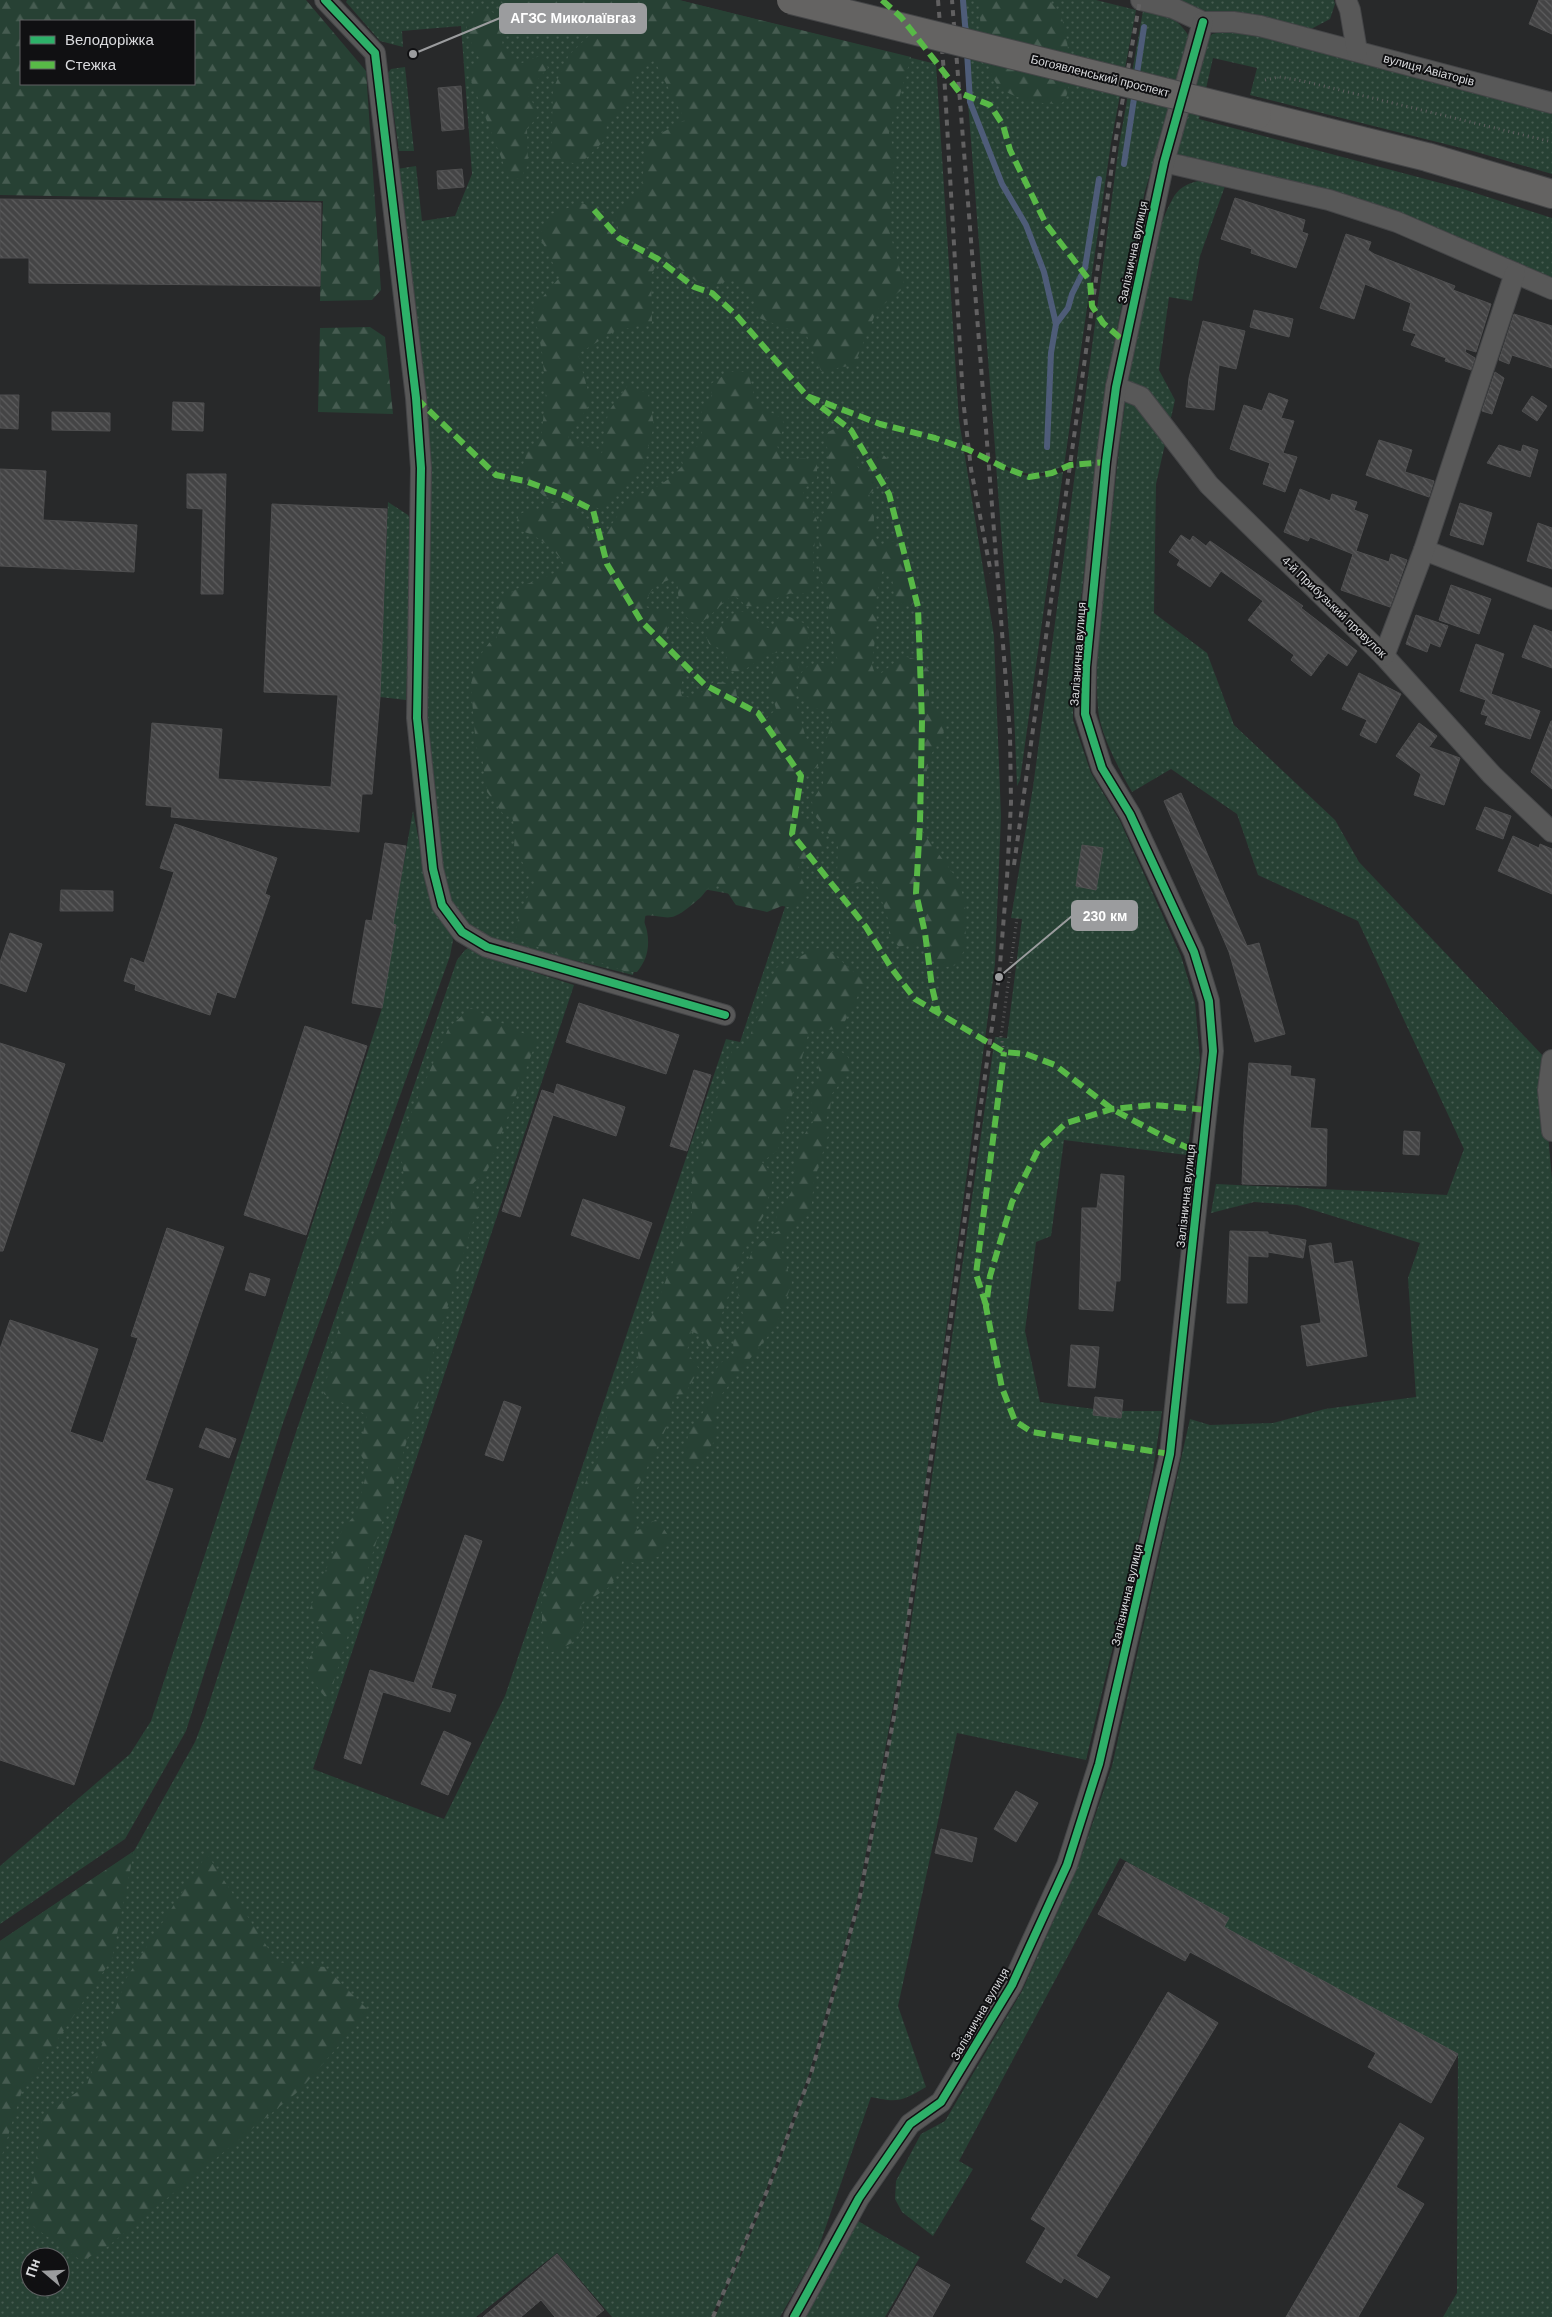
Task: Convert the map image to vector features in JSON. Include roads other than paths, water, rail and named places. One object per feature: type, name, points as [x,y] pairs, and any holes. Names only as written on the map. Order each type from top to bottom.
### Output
[{"type":"main road","name":"Богоявленський проспект","points":[[792,0],[1435,159],[1552,194]]},
{"type":"street","points":[[1141,0],[1173,8],[1203,22]]},
{"type":"street","points":[[1346,0],[1350,10],[1357,51]]},
{"type":"street","points":[[330,2],[375,53],[390,167],[416,398],[421,468],[418,718],[433,869],[442,905],[462,932],[487,947],[725,1014]]},
{"type":"street","name":"вулиця Авіаторів","points":[[1203,22],[1233,22],[1260,26],[1552,103]]},
{"type":"street","name":"Залізнична вулиця","points":[[794,2317],[859,2198],[910,2124],[941,2102],[1012,1986],[1067,1865],[1098,1764],[1170,1454],[1213,1051],[1209,1001],[1194,952],[1130,814],[1102,768],[1085,714],[1086,667],[1106,462],[1116,387],[1164,162],[1203,22]]},
{"type":"street","points":[[1164,162],[1329,200],[1396,222],[1440,243],[1515,272],[1552,289]]},
{"type":"street","points":[[1384,656],[1424,550],[1515,272]]},
{"type":"street","name":"4-й Прибузький провулок","points":[[1116,387],[1141,397],[1209,485],[1384,656],[1492,775],[1552,832]]},
{"type":"street","points":[[1424,550],[1552,600]]},
{"type":"street","points":[[1552,1060],[1548,1090],[1552,1132]]},
{"type":"waterway","points":[[963,0],[966,36]]},
{"type":"waterway","points":[[1136,80],[1144,27]]},
{"type":"waterway","points":[[967,51],[970,102],[1002,184],[1026,225],[1044,272],[1056,324]]},
{"type":"waterway","points":[[1124,164],[1135,92]]},
{"type":"waterway","points":[[1085,268],[1099,179]]},
{"type":"waterway","points":[[1047,447],[1051,353],[1056,324],[1068,308],[1072,294],[1081,276]]},
{"type":"railway","points":[[938,0],[963,399],[971,469],[991,573]]},
{"type":"railway","points":[[713,2317],[767,2191],[811,2074],[859,1901],[895,1712],[999,977],[1011,803],[1010,733],[952,0]]},
{"type":"railway","points":[[1014,865],[1115,144],[1140,0]]},
{"type":"place","name":"АГЗС Миколаївгаз","points":[[413,54]]},
{"type":"place","name":"230 км","points":[[999,977]]}]
